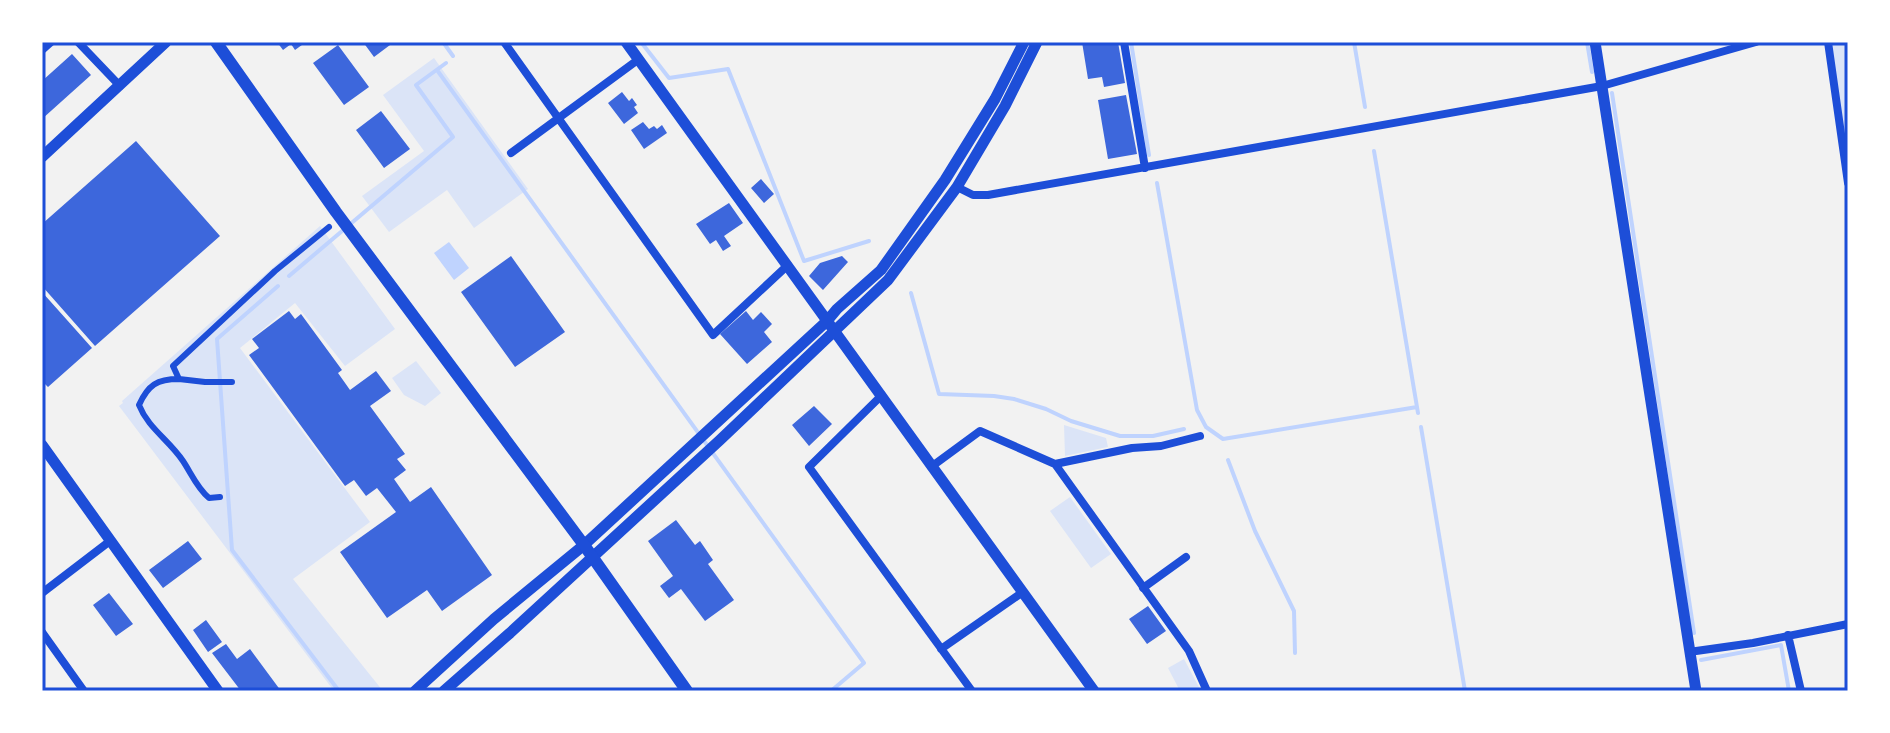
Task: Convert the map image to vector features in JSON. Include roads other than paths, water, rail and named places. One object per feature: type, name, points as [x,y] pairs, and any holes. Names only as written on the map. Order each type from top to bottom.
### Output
[{"type":"main road","points":[[216,42],[336,212],[584,545],[687,691]]},
{"type":"street","points":[[42,50],[51,42]]},
{"type":"street","points":[[78,42],[120,86]]},
{"type":"street","points":[[42,157],[166,42]]},
{"type":"street","points":[[504,42],[713,335],[788,265]]},
{"type":"street","points":[[626,42],[1094,691]]},
{"type":"street","points":[[444,691],[720,440],[831,326],[837,309],[881,270],[945,180],[995,99],[1024,42]]},
{"type":"street","points":[[415,691],[831,326],[845,320],[888,280],[957,187],[1005,106],[1037,42]]},
{"type":"street","points":[[1124,42],[1145,168]]},
{"type":"street","points":[[1595,42],[1696,691]]},
{"type":"street","points":[[957,187],[973,195],[988,195],[1602,86],[1756,42]]},
{"type":"street","points":[[1828,42],[1848,183]]},
{"type":"street","points":[[511,153],[639,59]]},
{"type":"street","points":[[179,379],[173,366],[275,271],[329,227]]},
{"type":"street","points":[[220,497],[209,498],[204,493],[183,460],[144,416],[139,405],[151,386],[166,379],[232,382]]},
{"type":"street","points":[[882,395],[809,467],[972,691]]},
{"type":"street","points":[[931,467],[980,431],[1055,464],[1189,651],[1207,691]]},
{"type":"street","points":[[1055,464],[1132,448],[1161,446],[1200,436]]},
{"type":"street","points":[[42,445],[218,691]]},
{"type":"street","points":[[42,593],[110,541]]},
{"type":"street","points":[[1143,588],[1186,557]]},
{"type":"street","points":[[941,649],[1023,592]]},
{"type":"street","points":[[1689,652],[1848,624]]},
{"type":"street","points":[[42,632],[84,691]]},
{"type":"street","points":[[1788,635],[1801,691]]},
{"type":"water","points":[[449,242],[469,268],[454,280],[434,253]]},
{"type":"waterway","points":[[443,42],[453,56]]},
{"type":"waterway","points":[[641,42],[669,78],[728,69],[804,261],[869,241]]},
{"type":"waterway","points":[[1131,42],[1149,155]]},
{"type":"waterway","points":[[1354,42],[1365,107]]},
{"type":"waterway","points":[[1587,42],[1592,72]]},
{"type":"waterway","points":[[289,276],[453,137],[416,85],[446,63]]},
{"type":"waterway","points":[[437,70],[864,663],[831,691]]},
{"type":"waterway","points":[[1612,93],[1694,633]]},
{"type":"waterway","points":[[1374,151],[1418,413]]},
{"type":"waterway","points":[[1157,183],[1197,410],[1206,427],[1223,439],[1417,407]]},
{"type":"waterway","points":[[278,286],[217,339],[232,550],[339,691]]},
{"type":"waterway","points":[[911,293],[939,394],[1014,399],[1120,436],[1153,436],[1184,429]]},
{"type":"waterway","points":[[1421,427],[1465,691]]},
{"type":"waterway","points":[[1228,460],[1255,531],[1294,611],[1295,653]]},
{"type":"waterway","points":[[1701,660],[1781,645],[1789,691]]}]
